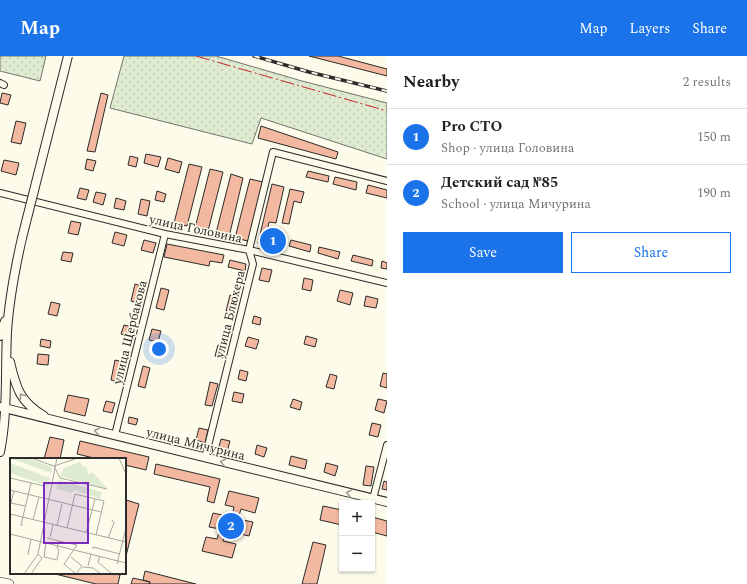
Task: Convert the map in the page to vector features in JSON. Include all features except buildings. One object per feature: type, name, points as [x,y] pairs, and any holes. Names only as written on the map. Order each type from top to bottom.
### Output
[{"type":"main road","points":[[0,582],[9,584]]},
{"type":"street","points":[[0,452],[9,308],[16,264],[68,56]]},
{"type":"street","name":"улица Блюхера","points":[[205,458],[253,264],[249,250],[273,152],[387,181]]},
{"type":"street","name":"улица Головина","points":[[0,193],[165,234],[249,250],[387,283]]},
{"type":"street","name":"улица Щербакова","points":[[115,435],[165,234]]},
{"type":"street","points":[[0,336],[9,308]]},
{"type":"street","points":[[7,350],[16,386],[23,399],[31,407],[52,420]]},
{"type":"street","name":"улица Мичурина","points":[[3,407],[387,502]]},
{"type":"street","points":[[373,499],[387,445]]},
{"type":"green space","points":[[0,56],[46,56],[40,81],[0,71]]},
{"type":"green space","points":[[124,56],[216,56],[302,81],[387,103],[387,159],[261,118],[252,144],[110,108]]},
{"type":"railway","points":[[254,56],[309,72],[387,91]]},
{"type":"power","points":[[196,56],[387,111]]},
{"type":"place","name":"Pro СТО","points":[[273,241]]},
{"type":"place","name":"Детский сад №85","points":[[231,526]]}]
